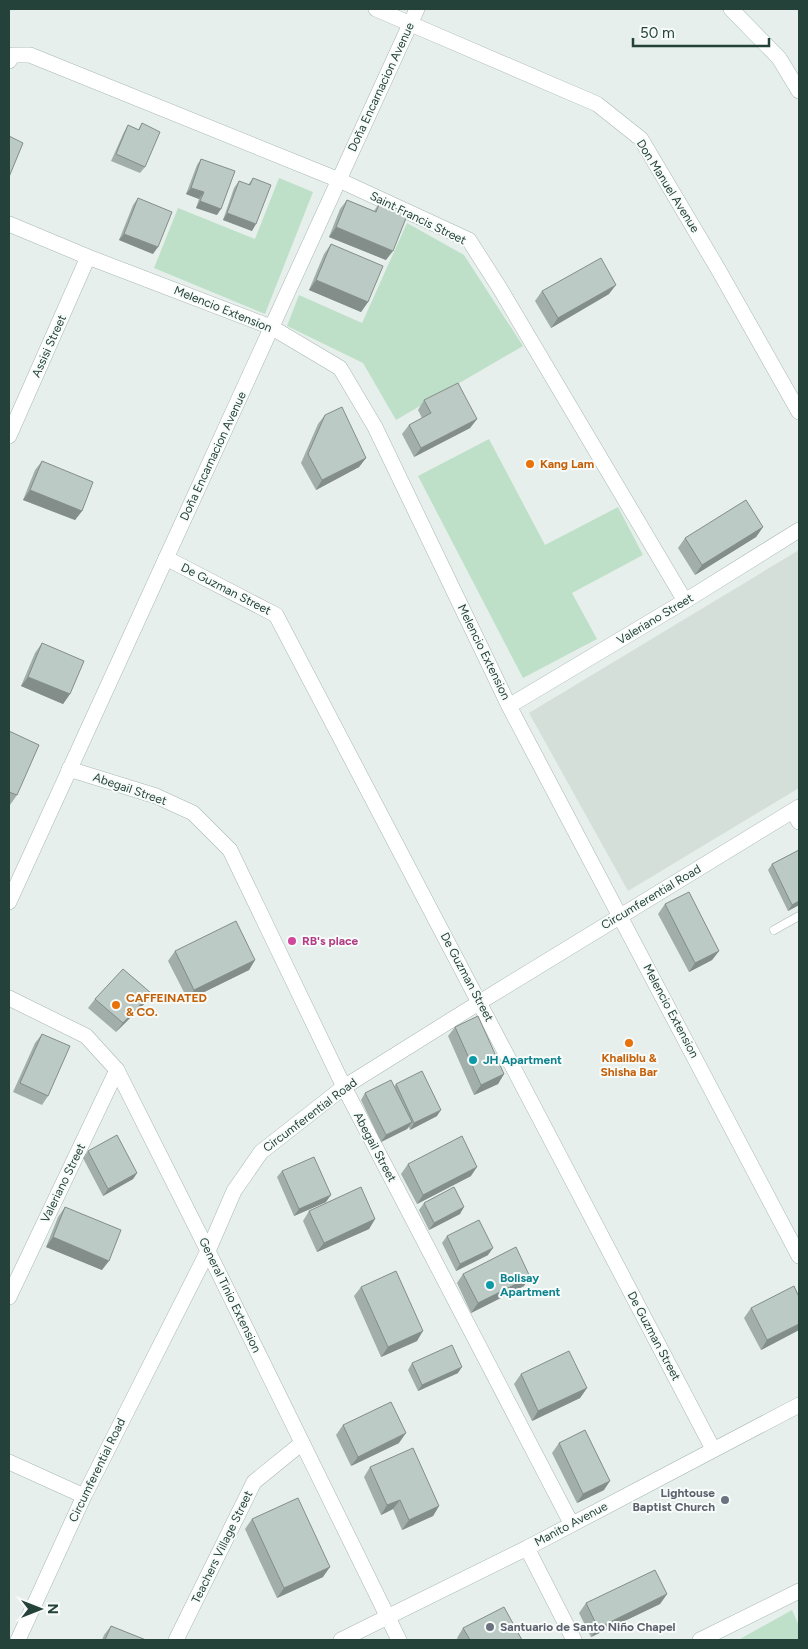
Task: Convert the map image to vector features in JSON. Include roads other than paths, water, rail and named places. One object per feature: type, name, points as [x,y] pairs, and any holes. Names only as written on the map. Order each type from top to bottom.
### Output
[{"type":"street","name":"Don Manuel Avenue","points":[[376,9],[597,104],[641,139],[718,269],[799,412]]},
{"type":"street","name":"Doña Encarnacion Avenue","points":[[9,902],[417,9]]},
{"type":"street","points":[[731,9],[779,58],[799,91]]},
{"type":"street","name":"Saint Francis Street","points":[[9,61],[13,56],[30,55],[339,180],[469,240],[499,287],[685,601]]},
{"type":"street","name":"Melencio Extension","points":[[9,224],[88,257],[272,327],[340,368],[375,427],[509,706],[799,1256]]},
{"type":"street","name":"Assisi Street","points":[[9,436],[88,257]]},
{"type":"street","name":"Valeriano Street","points":[[509,706],[685,601],[799,530]]},
{"type":"street","name":"De Guzman Street","points":[[166,558],[276,614],[713,1449]]},
{"type":"street","name":"Abegail Street","points":[[70,769],[156,796],[193,813],[230,850],[344,1087],[571,1523]]},
{"type":"street","name":"Circumferential Road","points":[[18,1640],[84,1496],[208,1251],[234,1191],[261,1152],[344,1087],[621,916],[797,813]]},
{"type":"street","name":"General Tinio Extension","points":[[9,998],[86,1036],[117,1070],[399,1640]]},
{"type":"street","name":"Valeriano Street","points":[[9,1297],[117,1070]]},
{"type":"street","name":"Manito Avenue","points":[[341,1640],[527,1548],[571,1523],[799,1404]]},
{"type":"street","name":"Teachers Village Street","points":[[176,1640],[254,1482],[302,1442]]},
{"type":"street","points":[[9,1462],[84,1496]]},
{"type":"street","points":[[527,1548],[574,1640]]},
{"type":"street","points":[[700,1640],[799,1591]]},
{"type":"lane","points":[[774,930],[799,916]]},
{"type":"place","name":"Kang Lam","points":[[530,464]]},
{"type":"place","name":"RB's place","points":[[292,941]]},
{"type":"place","name":"CAFFEINATED & CO.","points":[[116,1005]]},
{"type":"place","name":"Khaliblu & Shisha Bar","points":[[629,1043]]},
{"type":"place","name":"JH Apartment","points":[[473,1060]]},
{"type":"place","name":"Bolisay Apartment","points":[[490,1285]]},
{"type":"place","name":"Lightouse Baptist Church","points":[[725,1500]]},
{"type":"place","name":"Santuario de Santo Niño Chapel","points":[[490,1627]]}]
